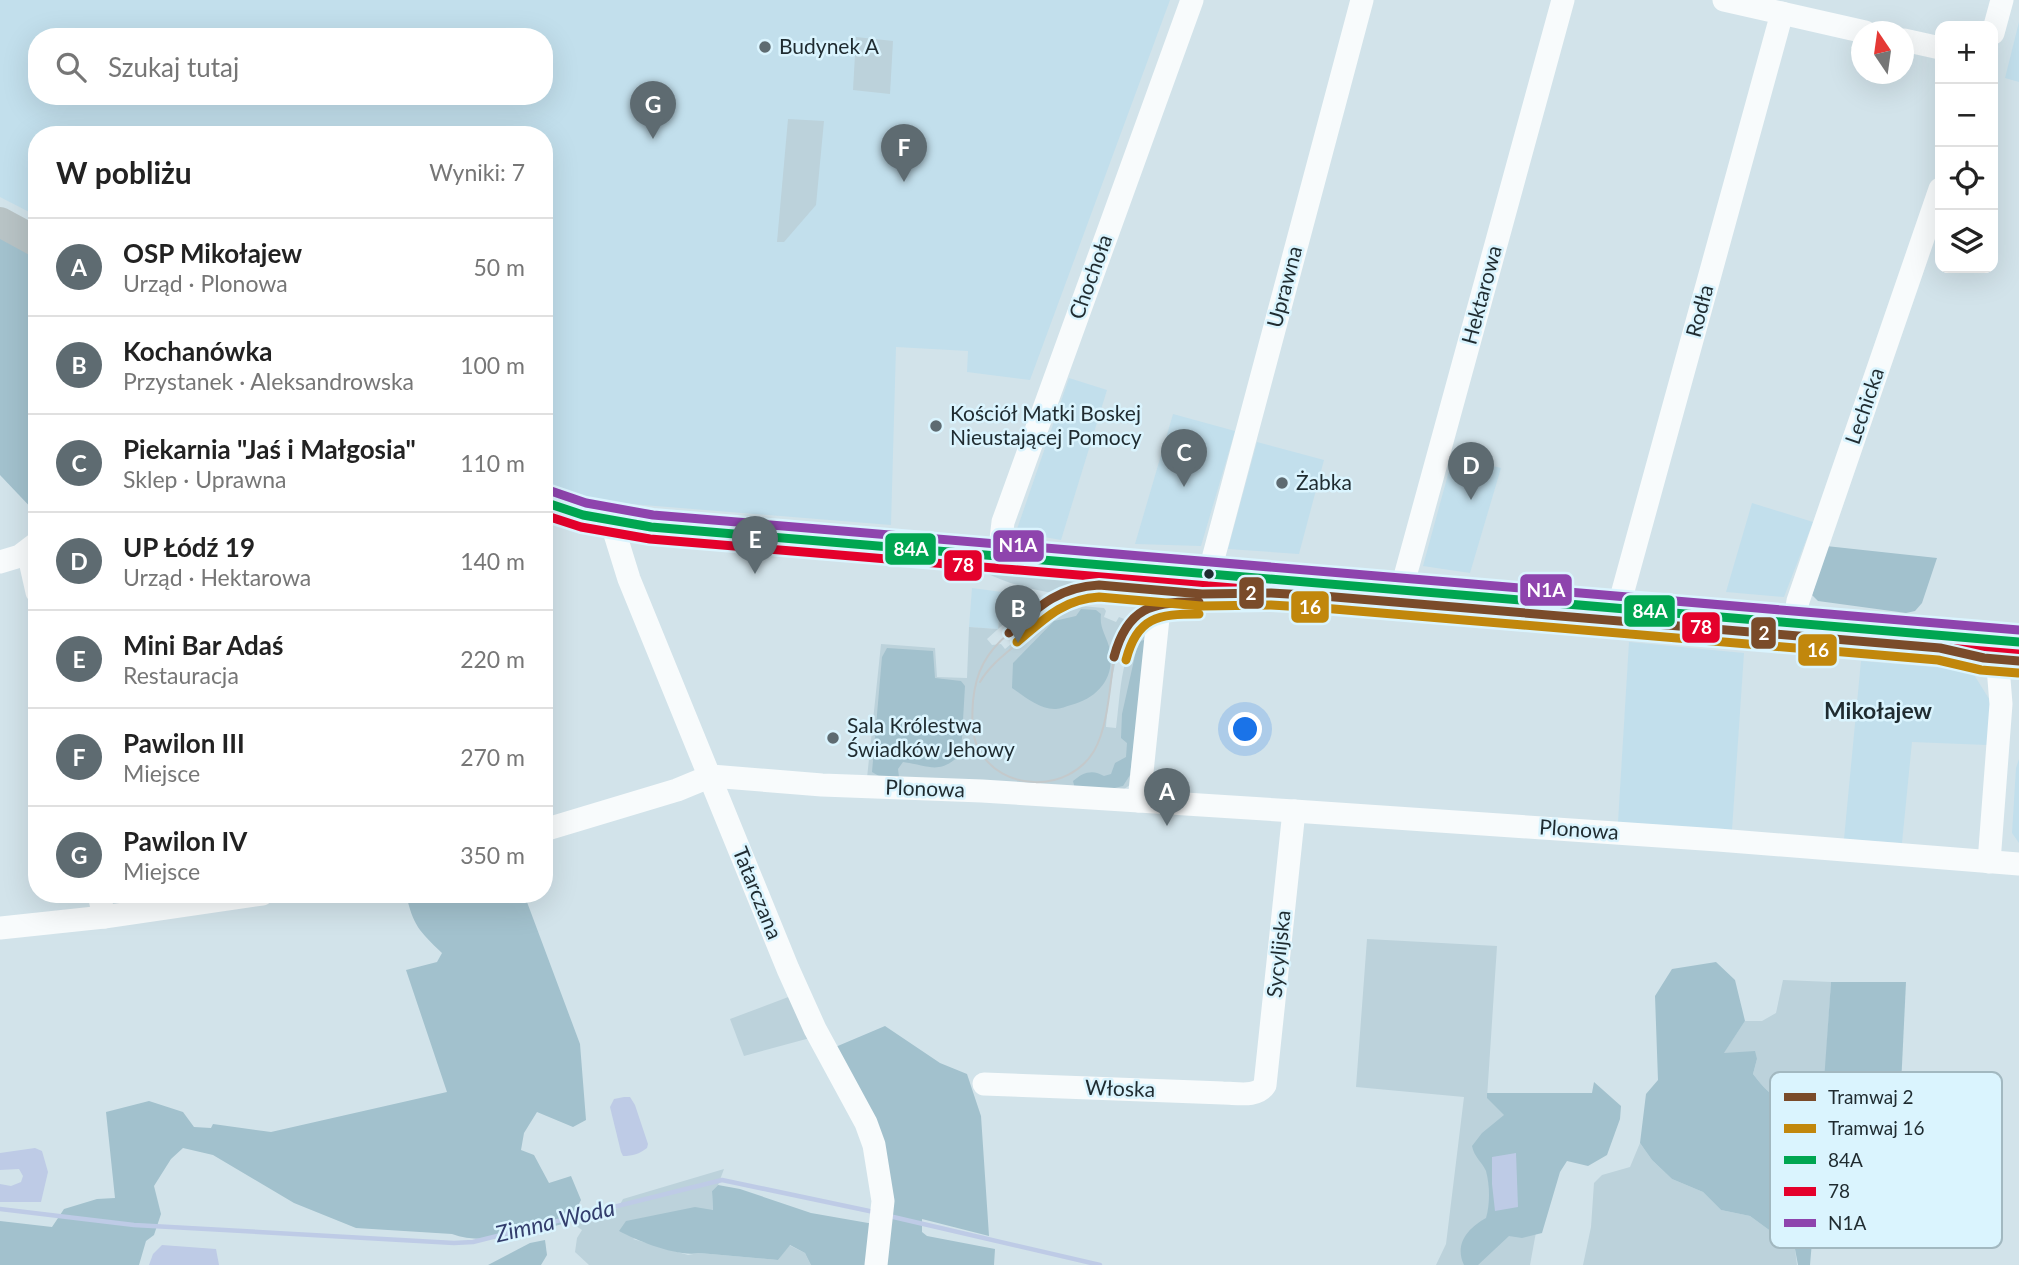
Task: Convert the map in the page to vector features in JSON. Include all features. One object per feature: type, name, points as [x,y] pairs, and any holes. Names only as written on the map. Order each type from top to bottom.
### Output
[{"type":"main road","points":[[0,222],[28,237]]},
{"type":"main road","points":[[553,505],[611,521],[651,527],[2009,642]]},
{"type":"street","name":"Chochoła","points":[[999,557],[1003,522],[1192,0]]},
{"type":"street","name":"Uprawna","points":[[1209,574],[1362,0]]},
{"type":"street","name":"Hektarowa","points":[[1401,591],[1563,0]]},
{"type":"street","points":[[1996,21],[2002,0]]},
{"type":"street","points":[[1739,2],[1851,29]]},
{"type":"street","name":"Rodła","points":[[1618,609],[1782,13]]},
{"type":"street","points":[[1914,42],[1935,47]]},
{"type":"street","name":"Lechicka","points":[[1794,623],[1798,601],[1935,204]]},
{"type":"street","name":"Tatarczana","points":[[611,521],[629,579],[815,1029],[866,1123],[874,1145],[883,1201],[876,1265]]},
{"type":"street","points":[[0,562],[28,550]]},
{"type":"street","points":[[1139,801],[1163,570]]},
{"type":"street","points":[[1989,862],[2001,704],[1997,667],[2009,642]]},
{"type":"street","points":[[553,827],[677,790],[711,776]]},
{"type":"street","name":"Plonowa","points":[[711,776],[1294,811],[2019,864]]},
{"type":"street","points":[[728,820],[735,799],[755,780]]},
{"type":"street","name":"Sycylijska","points":[[1255,1093],[1262,1090],[1265,1084],[1294,811]]},
{"type":"street","points":[[101,903],[104,917]]},
{"type":"street","points":[[0,928],[200,903]]},
{"type":"street","name":"Włoska","points":[[984,1084],[1255,1093]]},
{"type":"shaded area","points":[[0,0],[1170,0],[1030,380],[967,372],[968,351],[896,347],[891,525],[581,500],[553,487],[553,126],[28,126],[28,211],[0,197]]},
{"type":"shaded area","points":[[2019,22],[2019,82],[2005,78]]},
{"type":"shaded area","points":[[856,37],[893,41],[890,94],[853,90]]},
{"type":"shaded area","points":[[788,119],[824,121],[816,205],[784,242],[777,242]]},
{"type":"shaded area","points":[[0,232],[28,246],[28,505],[0,475]]},
{"type":"shaded area","points":[[1069,378],[1107,390],[1061,540],[1016,532]]},
{"type":"shaded area","points":[[1173,414],[1235,431],[1201,546],[1135,544]]},
{"type":"shaded area","points":[[1257,442],[1324,460],[1299,554],[1228,549]]},
{"type":"shaded area","points":[[1453,456],[1501,468],[1470,573],[1423,566]]},
{"type":"shaded area","points":[[1752,503],[1813,522],[1784,597],[1726,592]]},
{"type":"shaded area","points":[[1826,546],[1937,558],[1922,603],[1915,611],[1906,613],[1818,601],[1812,595]]},
{"type":"shaded area","points":[[986,570],[1154,584],[1129,584],[1154,588],[1153,601],[1046,592],[1006,581],[986,573]]},
{"type":"shaded area","points":[[972,588],[1002,592],[998,629],[969,627]]},
{"type":"shaded area","points":[[1002,592],[1033,599],[998,629]]},
{"type":"shaded area","points":[[1059,604],[1104,608],[1104,617],[1116,622],[1119,617],[1132,622],[1117,657],[1106,727],[1116,728],[1127,656],[1139,630],[1149,620],[1131,784],[1123,790],[867,778],[881,644],[935,648],[937,677],[967,678],[969,627],[998,629],[987,639],[992,645],[1001,644],[1005,649]]},
{"type":"shaded area","points":[[1081,609],[1096,610],[1101,614],[1111,660],[1107,678],[1096,692],[1080,702],[1056,709],[1038,705],[1012,688],[1013,663],[1054,621],[1076,616]]},
{"type":"shaded area","points":[[1144,640],[1146,649],[1130,775],[1123,786],[1110,789],[1075,789],[1073,781],[1081,775],[1088,772],[1104,776],[1111,774],[1115,763],[1126,757],[1127,743],[1121,738],[1122,714],[1138,642]]},
{"type":"shaded area","points":[[1629,642],[1744,653],[1732,830],[1618,822]]},
{"type":"shaded area","points":[[887,648],[933,651],[935,678],[961,681],[965,686],[961,754],[947,765],[934,767],[903,762],[898,769],[899,777],[879,776],[872,772],[882,657]]},
{"type":"shaded area","points":[[1861,661],[1971,670],[1991,702],[1987,745],[1912,742],[1902,843],[1844,839]]},
{"type":"shaded area","points":[[2019,759],[2019,843],[2012,833],[2016,768]]},
{"type":"shaded area","points":[[408,903],[527,903],[580,1044],[586,1120],[573,1127],[537,1112],[524,1133],[521,1150],[534,1155],[549,1183],[571,1176],[581,1200],[570,1222],[511,1236],[480,1239],[452,1234],[356,1228],[294,1203],[213,1155],[183,1148],[171,1159],[154,1186],[161,1214],[154,1235],[146,1241],[139,1265],[0,1265],[0,1221],[52,1227],[64,1209],[97,1199],[115,1198],[106,1112],[149,1101],[183,1112],[194,1127],[211,1128],[213,1124],[271,1132],[447,1092],[406,970],[437,962],[442,953],[418,927]]},
{"type":"shaded area","points":[[1367,939],[1497,946],[1487,1098],[1559,1106],[1530,1265],[1436,1265],[1446,1244],[1464,1097],[1356,1087]]},
{"type":"shaded area","points":[[1716,962],[1735,980],[1745,1021],[1724,1053],[1755,1051],[1757,1059],[1753,1074],[1770,1093],[1770,1231],[1750,1216],[1721,1210],[1703,1192],[1672,1179],[1652,1160],[1640,1143],[1646,1094],[1658,1080],[1655,996],[1672,969]]},
{"type":"shaded area","points":[[1783,980],[1831,982],[1825,1072],[1770,1072],[1770,1093],[1753,1074],[1757,1059],[1723,1054],[1745,1021],[1762,1021],[1776,1013]]},
{"type":"shaded area","points":[[1831,982],[1906,982],[1902,1072],[1825,1072]]},
{"type":"shaded area","points":[[791,996],[810,1038],[744,1056],[730,1019]]},
{"type":"shaded area","points":[[885,1026],[940,1063],[967,1074],[981,1116],[989,1236],[922,1219],[922,1232],[927,1236],[995,1249],[994,1265],[811,1265],[805,1253],[790,1245],[778,1260],[690,1254],[658,1247],[619,1231],[626,1221],[695,1207],[713,1210],[712,1191],[718,1185],[740,1189],[811,1213],[891,1227],[882,1156],[833,1048]]},
{"type":"shaded area","points":[[1594,1082],[1621,1106],[1620,1119],[1607,1155],[1588,1166],[1567,1161],[1560,1172],[1542,1233],[1522,1238],[1509,1236],[1478,1265],[1464,1265],[1461,1250],[1464,1237],[1486,1218],[1489,1201],[1486,1171],[1472,1146],[1482,1133],[1504,1115],[1487,1098],[1487,1093],[1592,1093]]},
{"type":"shaded area","points":[[630,1097],[635,1105],[648,1144],[647,1148],[639,1153],[623,1156],[610,1107],[614,1099]]},
{"type":"shaded area","points":[[1640,1143],[1652,1160],[1672,1179],[1703,1192],[1721,1210],[1750,1216],[1770,1231],[1770,1248],[1795,1249],[1797,1265],[1583,1265],[1591,1227],[1594,1183],[1602,1175],[1630,1167]]},
{"type":"shaded area","points":[[35,1148],[42,1151],[48,1172],[41,1202],[0,1202],[0,1184],[11,1186],[21,1182],[23,1176],[19,1169],[0,1170],[0,1153]]},
{"type":"shaded area","points":[[1516,1153],[1518,1207],[1495,1211],[1492,1157]]},
{"type":"shaded area","points":[[724,1169],[718,1185],[712,1191],[713,1211],[633,1239],[688,1255],[699,1253],[778,1260],[789,1245],[805,1253],[811,1265],[589,1265],[575,1252],[577,1238],[582,1230],[570,1222],[618,1208],[623,1199]]},
{"type":"shaded area","points":[[545,1240],[547,1255],[541,1265],[488,1265],[530,1243]]},
{"type":"shaded area","points":[[162,1245],[216,1249],[219,1265],[149,1265],[153,1254]]},
{"type":"shaded area","points":[[1811,1248],[1810,1265],[1798,1265],[1795,1249]]},
{"type":"waterway","name":"Zimna Woda","points":[[0,1209],[134,1225],[454,1243],[473,1242],[722,1180],[874,1212]]},
{"type":"waterway","name":"Zimna Woda","points":[[889,1216],[1100,1265]]},
{"type":"tram line","name":"2","points":[[1009,633],[1039,607],[1060,594],[1099,585],[1202,594],[1271,593],[1323,596],[1940,648],[1984,658],[2019,661]]},
{"type":"tram line","points":[[980,682],[1002,656],[1068,605],[1096,593],[1128,588]]},
{"type":"tram line","name":"16","points":[[1017,642],[1064,606],[1099,597],[1201,606],[1271,605],[1322,608],[1938,660],[1981,670],[2018,673]]},
{"type":"tram line","name":"2","points":[[1114,657],[1126,628],[1144,611],[1168,603],[1199,602]]},
{"type":"tram line","name":"16","points":[[1126,660],[1136,635],[1151,621],[1172,615],[1199,614]]},
{"type":"tram line","points":[[1009,633],[988,655],[980,672],[973,701],[973,725],[978,748],[989,763],[1018,780],[1035,782],[1069,775],[1083,765],[1094,751],[1105,718],[1114,657]]},
{"type":"transit line","name":"N1A","points":[[553,492],[586,503],[653,515],[2019,630]]},
{"type":"transit line","name":"84A","points":[[553,505],[583,515],[651,527],[2019,642]]},
{"type":"transit line","name":"78","points":[[553,518],[581,527],[650,539],[2018,654]]},
{"type":"place","name":"Budynek A","points":[[765,47]]},
{"type":"place","name":"Pawilon IV","points":[[653,139]]},
{"type":"place","name":"Pawilon III","points":[[904,182]]},
{"type":"place","name":"Kościół Matki Boskej Nieustającej Pomocy","points":[[936,426]]},
{"type":"place","name":"Żabka","points":[[1282,483]]},
{"type":"place","name":"Piekarnia \"Jaś i Małgosia\"","points":[[1184,487]]},
{"type":"place","name":"UP Łódź 19","points":[[1471,500]]},
{"type":"place","name":"Mini Bar Adaś","points":[[755,574]]},
{"type":"place","name":"Kochanówka","points":[[1018,643]]},
{"type":"place","name":"Sala Królestwa Świadków Jehowy","points":[[833,738]]},
{"type":"place","name":"OSP Mikołajew","points":[[1167,826]]},
{"type":"district","name":"Mikołajew","points":[[1878,711]]}]
